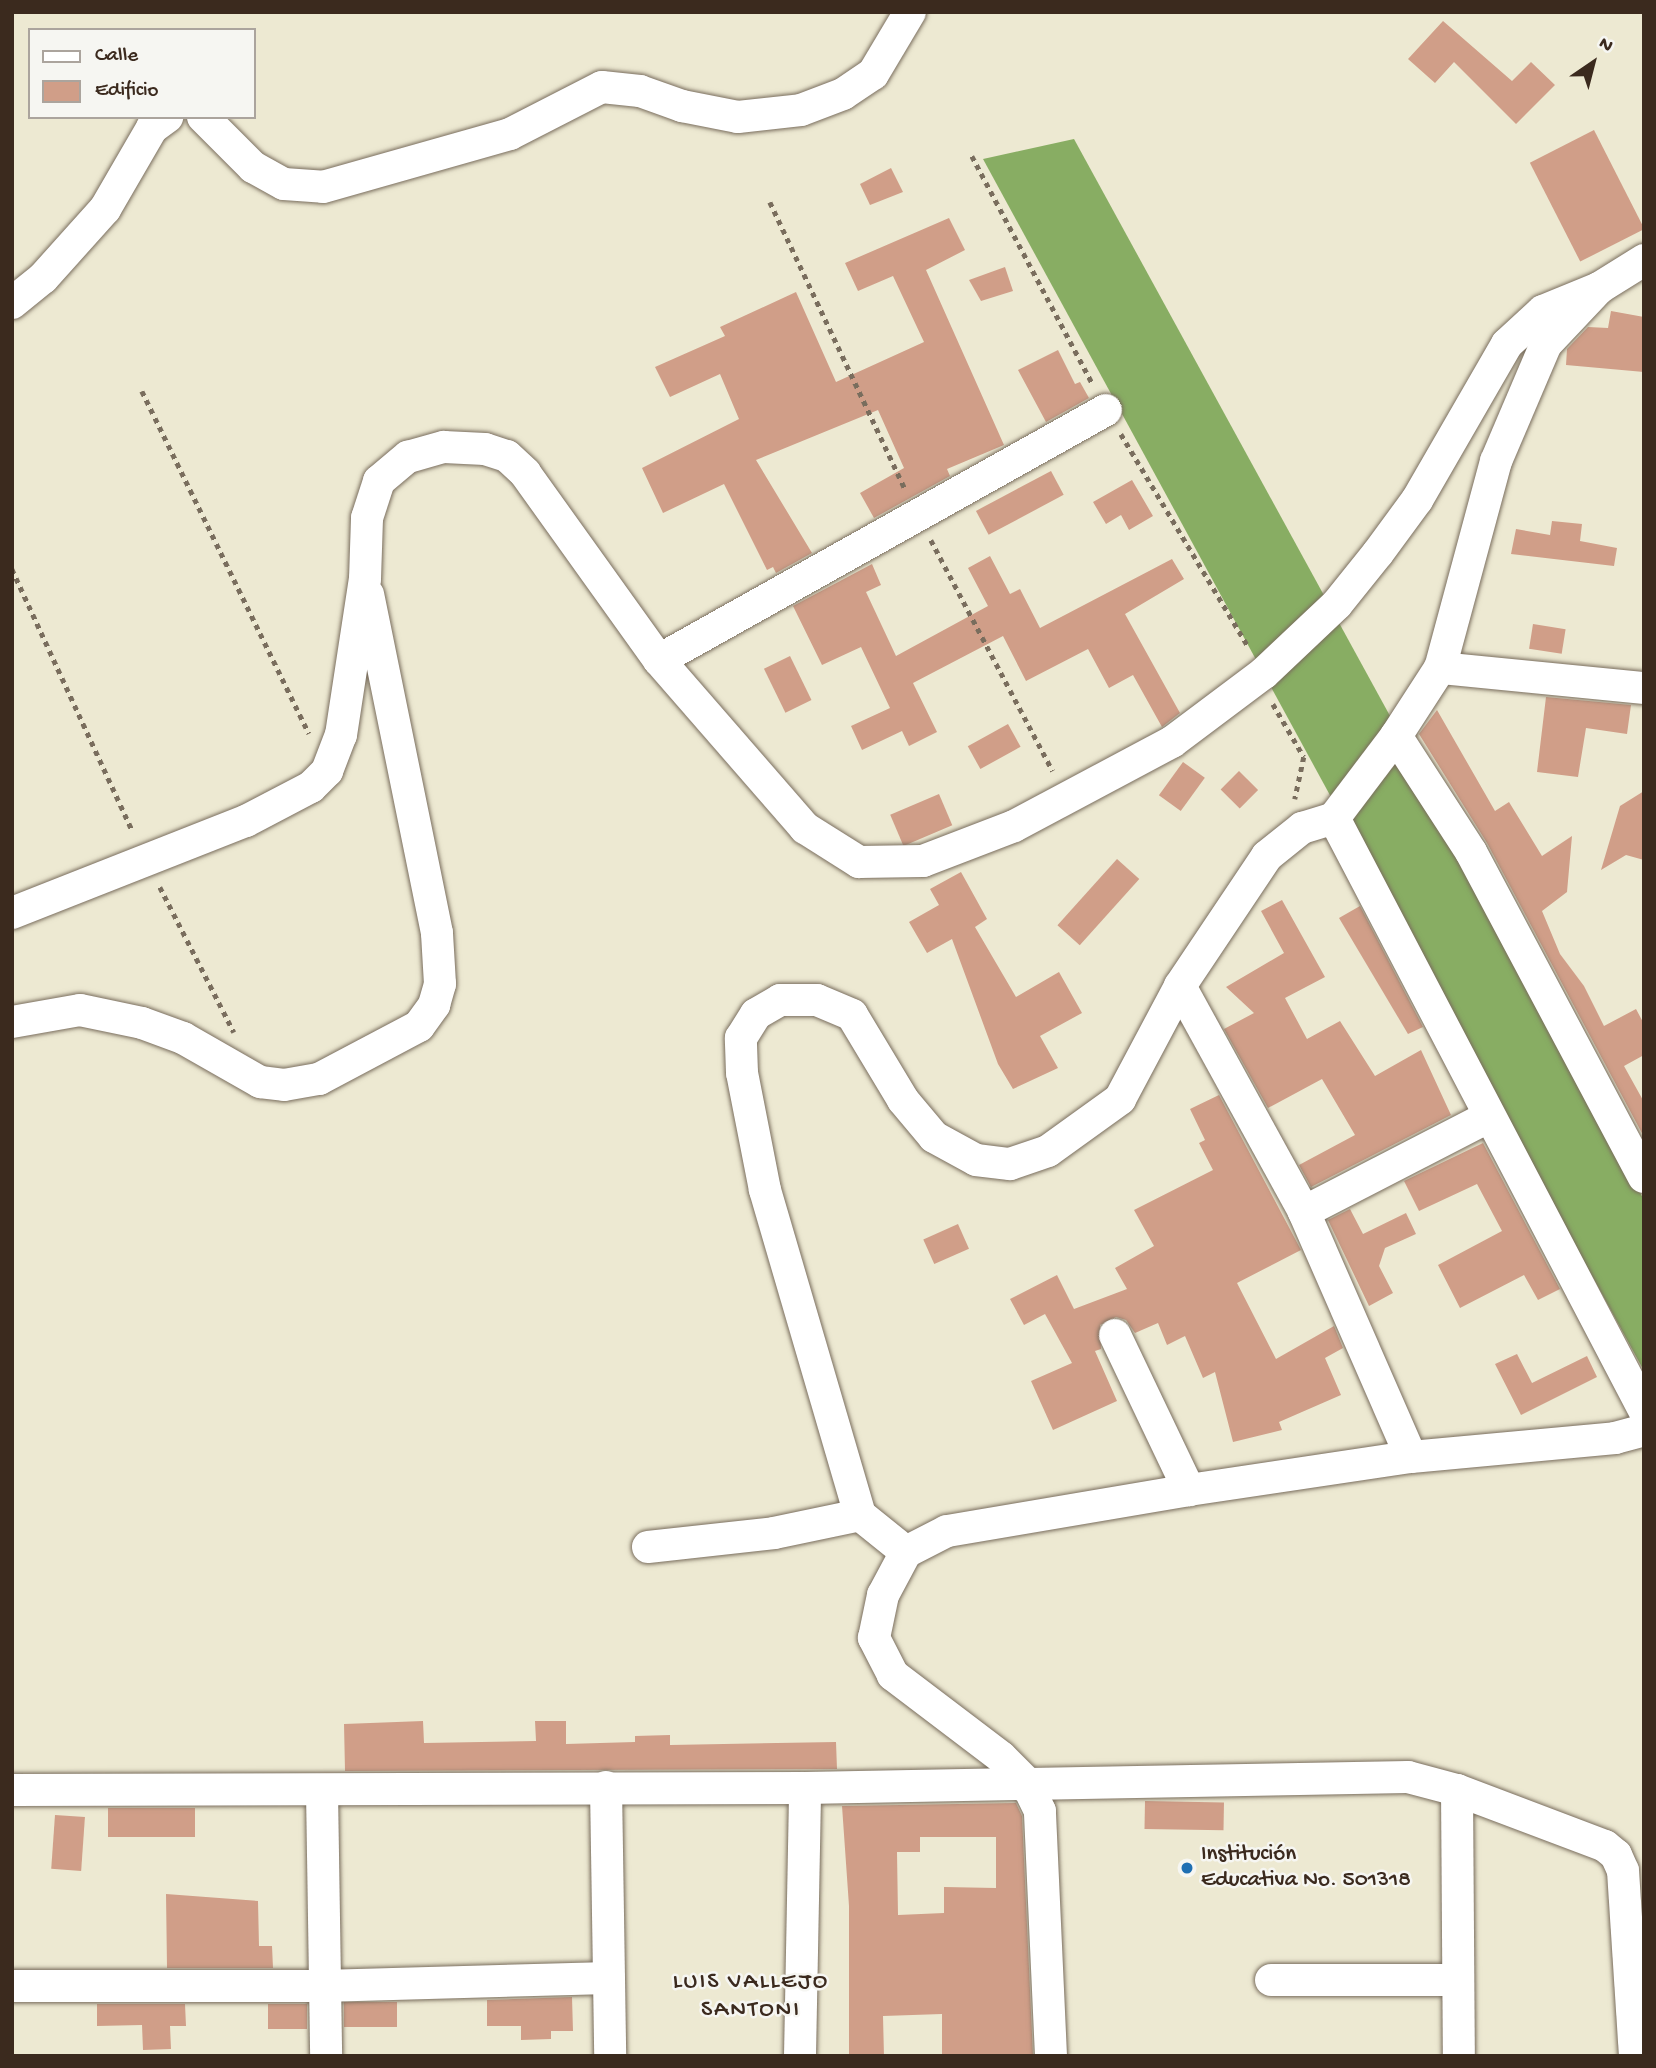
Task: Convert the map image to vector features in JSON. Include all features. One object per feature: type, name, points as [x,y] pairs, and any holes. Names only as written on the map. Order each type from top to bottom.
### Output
[{"type":"street","points":[[205,119],[253,167],[284,184],[323,187],[510,134],[602,87],[640,91],[682,106],[738,117],[801,110],[842,94],[873,74],[910,12]]},
{"type":"street","points":[[12,303],[43,278],[105,209],[152,128],[164,119]]},
{"type":"street","points":[[12,913],[246,821],[311,786],[327,771],[341,735],[365,579],[367,518],[379,481],[408,457],[444,447],[485,449],[507,456],[525,472],[659,660],[805,828],[859,862],[923,860],[1068,800],[1172,742],[1264,673],[1337,604],[1394,532],[1507,344],[1543,311],[1598,288],[1644,260]]},
{"type":"street","points":[[906,1552],[860,1515],[765,1190],[743,1073],[741,1038],[756,1014],[780,1000],[817,1000],[852,1016],[904,1100],[934,1137],[976,1160],[1010,1164],[1048,1151],[1120,1099],[1180,986],[1267,856],[1302,828],[1334,818],[1396,736],[1440,668],[1496,461],[1546,344],[1598,288]]},
{"type":"street","points":[[659,660],[1106,410]]},
{"type":"street","points":[[12,1022],[80,1010],[142,1023],[183,1038],[260,1082],[284,1085],[319,1079],[419,1026],[434,1005],[440,984],[437,933],[365,579]]},
{"type":"street","points":[[1440,668],[1644,688]]},
{"type":"street","points":[[1396,736],[1471,852],[1644,1177]]},
{"type":"street","points":[[1334,818],[1488,1117],[1644,1410]]},
{"type":"street","points":[[1180,986],[1304,1212],[1411,1457]]},
{"type":"street","points":[[1304,1212],[1488,1117]]},
{"type":"street","points":[[1115,1335],[1189,1490]]},
{"type":"street","points":[[1051,2056],[1040,1811],[1026,1782],[1001,1757],[893,1675],[874,1638],[883,1595],[906,1552],[947,1531],[1189,1490],[1411,1457],[1615,1438],[1644,1430]]},
{"type":"street","points":[[648,1547],[774,1533],[860,1515]]},
{"type":"street","points":[[12,1790],[806,1788],[1408,1777],[1457,1790],[1605,1846],[1616,1855],[1623,1871],[1635,1980],[1635,2056]]},
{"type":"street","points":[[606,1787],[610,2056]]},
{"type":"street","points":[[800,2056],[806,1788]]},
{"type":"street","points":[[1457,1790],[1459,2056]]},
{"type":"street","points":[[322,1791],[322,1986],[326,2056]]},
{"type":"street","points":[[12,1986],[322,1986],[609,1978]]},
{"type":"street","points":[[1271,1980],[1458,1980]]},
{"type":"path","points":[[972,156],[1106,410],[1264,673],[1270,699],[1304,757],[1293,798],[1334,818]]},
{"type":"path","points":[[770,202],[917,514],[1068,800]]},
{"type":"path","points":[[142,391],[327,771]]},
{"type":"path","points":[[12,569],[146,861],[260,1082]]},
{"type":"green space","points":[[1074,139],[1395,725],[1644,1200],[1644,1371],[983,159]]},
{"type":"building","points":[[1443,21],[1512,81],[1531,62],[1555,85],[1516,124],[1454,62],[1435,83],[1408,59]]},
{"type":"building","points":[[1594,130],[1644,229],[1580,262],[1530,163]]},
{"type":"building","points":[[891,168],[903,192],[870,205],[860,184]]},
{"type":"building","points":[[949,218],[965,250],[926,270],[1004,445],[947,469],[950,476],[874,518],[860,493],[904,468],[878,410],[756,460],[812,553],[776,573],[773,567],[767,570],[724,484],[663,513],[642,468],[739,419],[720,374],[670,397],[655,367],[725,336],[720,327],[796,292],[836,382],[924,342],[893,276],[858,291],[845,263]]},
{"type":"building","points":[[1005,267],[1013,291],[981,301],[969,280]]},
{"type":"building","points":[[1611,311],[1644,317],[1644,372],[1566,365],[1567,349],[1588,327],[1608,328]]},
{"type":"building","points":[[1058,350],[1075,384],[1080,382],[1089,398],[1046,422],[1018,370]]},
{"type":"building","points":[[1051,471],[1064,495],[989,535],[976,511]]},
{"type":"building","points":[[1132,480],[1153,516],[1129,530],[1121,515],[1106,524],[1093,502]]},
{"type":"building","points":[[1552,521],[1582,524],[1580,541],[1617,548],[1614,566],[1511,554],[1516,529],[1550,535]]},
{"type":"building","points":[[990,556],[1010,594],[1020,589],[1040,628],[1172,559],[1184,579],[1125,614],[1180,713],[1162,727],[1133,675],[1109,688],[1088,649],[1026,681],[1003,636],[913,683],[937,732],[909,746],[902,731],[862,750],[851,726],[890,708],[861,647],[822,665],[793,606],[872,564],[881,585],[866,592],[896,656],[988,606],[968,568]]},
{"type":"building","points":[[1533,624],[1566,629],[1562,654],[1529,649]]},
{"type":"building","points":[[790,656],[811,700],[785,713],[764,669]]},
{"type":"building","points":[[1546,697],[1631,705],[1627,734],[1586,728],[1578,777],[1537,772]]},
{"type":"building","points":[[1437,710],[1495,811],[1509,802],[1542,856],[1572,836],[1567,892],[1542,911],[1560,954],[1584,986],[1604,1026],[1636,1009],[1644,1024],[1644,1055],[1624,1066],[1644,1102],[1644,1137],[1487,843],[1419,734]]},
{"type":"building","points":[[1008,724],[1021,747],[980,769],[968,746]]},
{"type":"building","points":[[1183,762],[1205,778],[1181,811],[1159,795]]},
{"type":"building","points":[[1239,771],[1258,790],[1240,808],[1221,789]]},
{"type":"building","points":[[1644,791],[1644,860],[1626,855],[1601,870],[1620,806]]},
{"type":"building","points":[[939,794],[952,825],[903,846],[890,815]]},
{"type":"building","points":[[1117,859],[1139,879],[1080,945],[1057,925]]},
{"type":"building","points":[[961,872],[987,919],[975,927],[1016,997],[1059,972],[1082,1013],[1040,1036],[1058,1068],[1013,1089],[998,1064],[952,939],[927,953],[909,922],[939,905],[930,889]]},
{"type":"building","points":[[1282,900],[1325,977],[1285,998],[1307,1039],[1340,1021],[1375,1076],[1421,1050],[1451,1115],[1311,1187],[1299,1165],[1355,1135],[1322,1079],[1268,1108],[1224,1029],[1254,1013],[1226,987],[1284,953],[1261,911]]},
{"type":"building","points":[[1360,906],[1423,1027],[1408,1034],[1339,918]]},
{"type":"building","points":[[1219,1095],[1301,1250],[1237,1283],[1276,1359],[1334,1326],[1343,1348],[1325,1358],[1341,1395],[1279,1422],[1282,1430],[1233,1442],[1215,1372],[1203,1378],[1185,1336],[1167,1345],[1158,1323],[1135,1333],[1126,1320],[1116,1317],[1100,1325],[1101,1349],[1095,1351],[1117,1401],[1053,1430],[1031,1381],[1072,1363],[1045,1314],[1024,1325],[1010,1299],[1057,1275],[1074,1309],[1127,1289],[1115,1268],[1154,1246],[1134,1210],[1213,1170],[1199,1143],[1205,1140],[1190,1109]]},
{"type":"building","points":[[1483,1143],[1560,1289],[1538,1300],[1524,1275],[1460,1308],[1438,1265],[1502,1231],[1477,1184],[1419,1211],[1404,1181]]},
{"type":"building","points":[[1350,1209],[1363,1234],[1406,1213],[1416,1234],[1385,1248],[1379,1266],[1393,1293],[1369,1306],[1328,1220]]},
{"type":"building","points":[[958,1224],[969,1249],[934,1264],[923,1239]]},
{"type":"building","points":[[1517,1354],[1532,1383],[1587,1356],[1597,1377],[1521,1415],[1495,1364]]},
{"type":"building","points":[[423,1721],[424,1743],[536,1741],[535,1721],[566,1721],[566,1744],[635,1742],[635,1736],[670,1735],[670,1745],[836,1742],[837,1769],[345,1771],[344,1724]]},
{"type":"building","points":[[1145,1801],[1224,1802],[1223,1830],[1145,1829]]},
{"type":"building","points":[[1016,1803],[1022,1816],[1033,2056],[942,2056],[942,2014],[883,2016],[884,2056],[849,2056],[849,1906],[842,1806]],"holes":[[[920,1837],[996,1837],[996,1888],[944,1887],[944,1913],[898,1915],[897,1852],[920,1852]]]},
{"type":"building","points":[[108,1808],[195,1808],[195,1837],[108,1837]]},
{"type":"building","points":[[55,1815],[85,1817],[81,1871],[51,1869]]},
{"type":"building","points":[[166,1894],[258,1901],[259,1946],[272,1946],[273,1968],[167,1968]]},
{"type":"building","points":[[572,1997],[573,2031],[551,2031],[551,2039],[521,2040],[521,2026],[487,2026],[487,2000]]},
{"type":"building","points":[[344,2002],[397,2002],[397,2027],[344,2027]]},
{"type":"building","points":[[97,2004],[185,2004],[186,2026],[170,2026],[171,2049],[143,2050],[142,2025],[97,2026]]},
{"type":"building","points":[[268,2004],[307,2004],[307,2029],[268,2029]]},
{"type":"place","name":"Institución Educativa No. 501318","points":[[1187,1868]]},
{"type":"district","name":"LUIS VALLEJO SANTONI","points":[[751,1997]]}]
